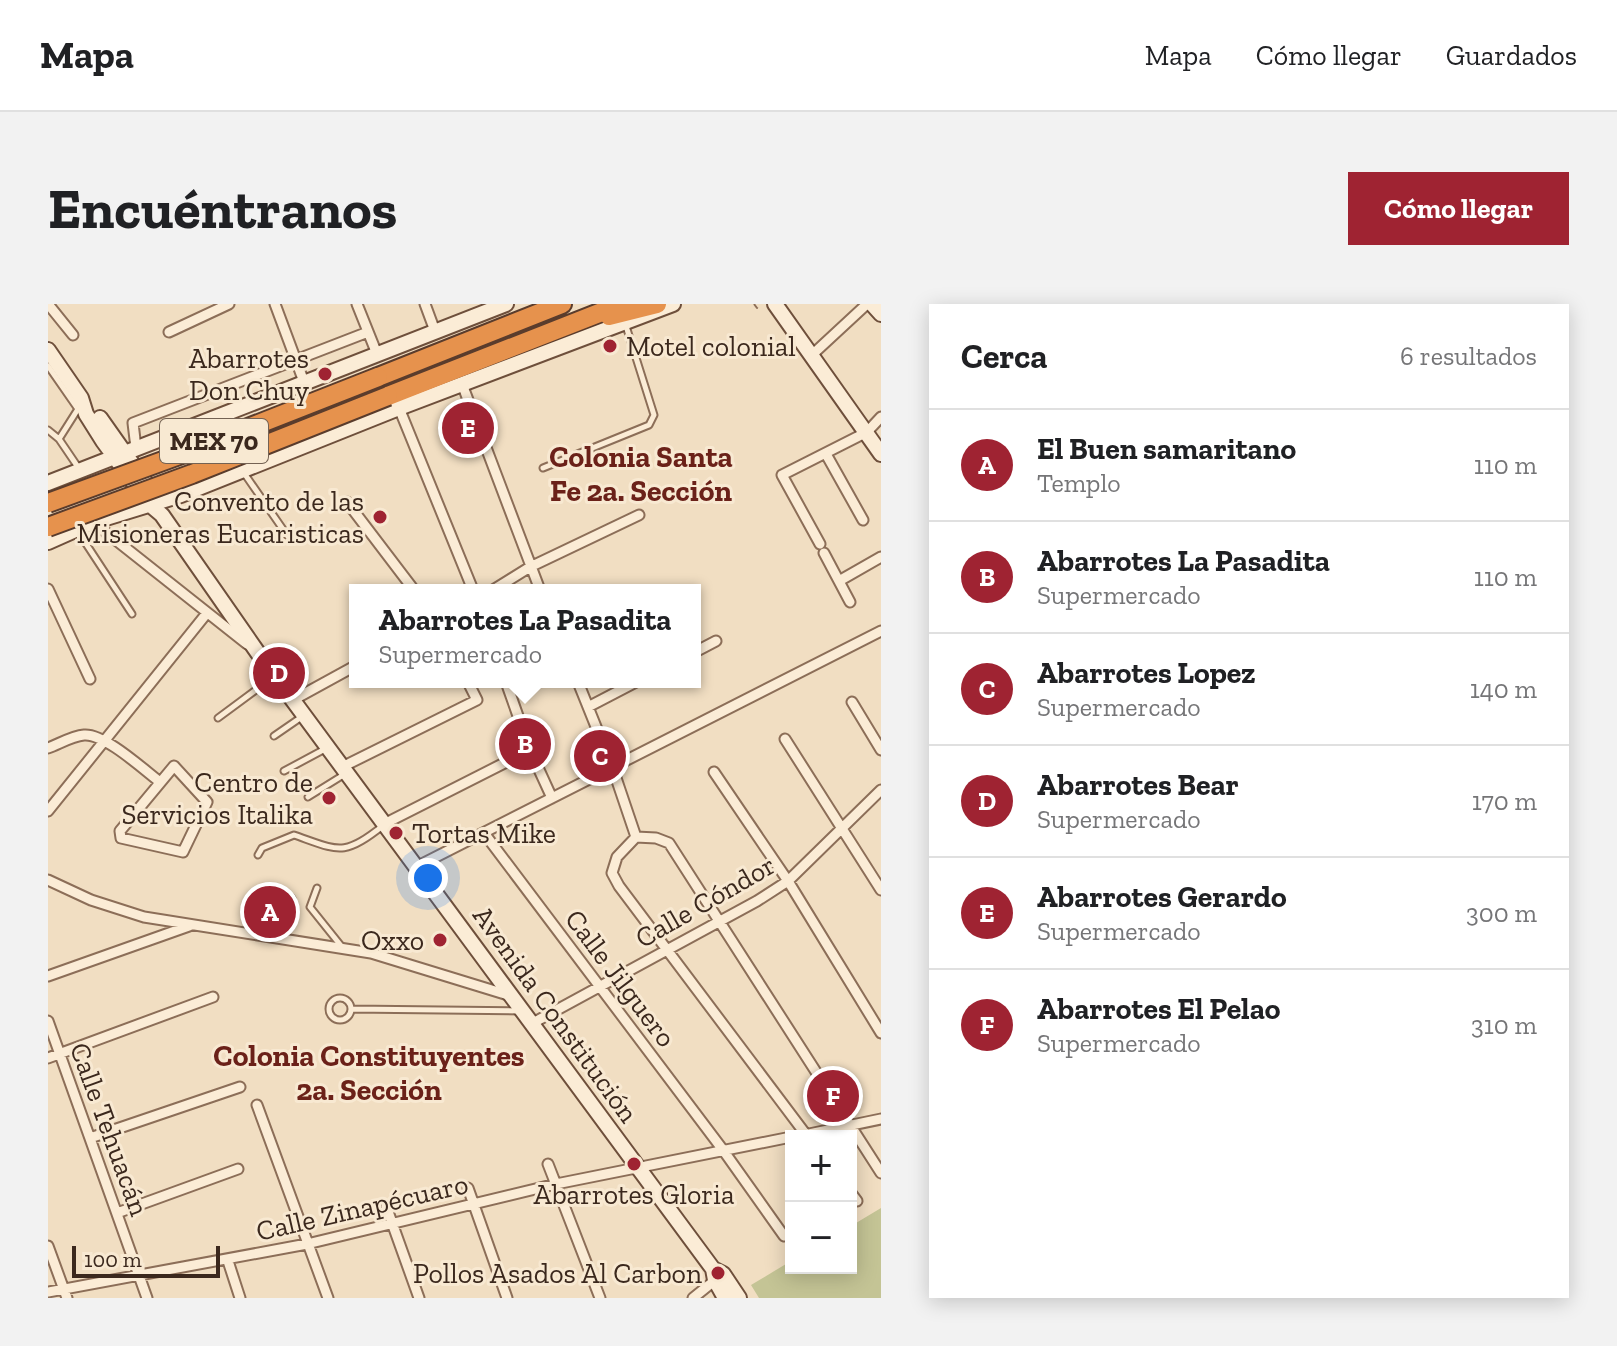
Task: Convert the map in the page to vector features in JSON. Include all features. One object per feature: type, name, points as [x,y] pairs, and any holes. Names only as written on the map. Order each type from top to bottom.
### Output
[{"type":"highway","name":"MEX 70","points":[[48,503],[182,454],[562,304]]},
{"type":"highway","points":[[560,328],[657,304]]},
{"type":"highway","name":"MEX 70","points":[[48,527],[393,402],[560,328],[624,313]]},
{"type":"main road","points":[[48,483],[504,304]]},
{"type":"main road","points":[[48,542],[98,521],[156,507],[393,402],[462,384],[624,313],[673,304]]},
{"type":"main road","points":[[775,304],[881,454]]},
{"type":"main road","points":[[869,304],[881,314]]},
{"type":"main road","name":"Avenida Constitución","points":[[48,350],[81,398],[94,409],[117,456]]},
{"type":"main road","name":"Avenida Constitución","points":[[81,398],[86,414],[103,441],[156,507],[258,653],[636,1166],[717,1274],[739,1298]]},
{"type":"main road","points":[[152,442],[144,459],[147,478],[161,491],[181,495]]},
{"type":"main road","points":[[98,521],[112,508],[117,456]]},
{"type":"main road","name":"Avenida Constitución","points":[[717,1274],[725,1298]]},
{"type":"street","points":[[48,304],[73,335]]},
{"type":"street","points":[[169,332],[229,304]]},
{"type":"street","points":[[275,304],[304,382]]},
{"type":"street","points":[[357,304],[377,354]]},
{"type":"street","points":[[425,304],[435,331]]},
{"type":"street","points":[[813,354],[869,304]]},
{"type":"street","points":[[117,456],[133,423],[368,332]]},
{"type":"street","points":[[462,384],[537,584]]},
{"type":"street","points":[[393,402],[470,584]]},
{"type":"street","points":[[850,602],[782,475],[867,432],[881,417]]},
{"type":"street","points":[[826,454],[863,520]]},
{"type":"street","points":[[347,502],[409,584]]},
{"type":"street","points":[[503,584],[530,567],[639,515]]},
{"type":"street","points":[[98,521],[258,653]]},
{"type":"street","points":[[839,581],[881,557]]},
{"type":"street","points":[[48,589],[90,679]]},
{"type":"street","points":[[49,807],[207,613]]},
{"type":"street","points":[[416,867],[881,631]]},
{"type":"street","points":[[701,649],[716,641]]},
{"type":"street","points":[[293,700],[349,669]]},
{"type":"street","points":[[344,770],[477,700],[471,688]]},
{"type":"street","points":[[508,688],[530,750],[552,798]]},
{"type":"street","points":[[580,688],[636,837]]},
{"type":"street","points":[[588,707],[624,688]]},
{"type":"street","points":[[852,702],[881,750]]},
{"type":"street","points":[[48,748],[89,735],[104,741],[160,782]]},
{"type":"street","points":[[785,739],[881,890]]},
{"type":"street","points":[[384,824],[530,750]]},
{"type":"street","points":[[174,766],[207,802],[183,852],[121,838],[120,835],[160,782],[174,766]]},
{"type":"street","points":[[714,772],[788,881],[881,1033]]},
{"type":"street","name":"Calle Cóndor","points":[[527,1018],[600,988],[788,881],[881,790]]},
{"type":"street","name":"Calle Jilguero","points":[[484,833],[723,1150],[784,1236]]},
{"type":"street","points":[[796,1130],[619,886],[612,873],[617,857],[636,837],[656,838],[669,843],[881,1173]]},
{"type":"street","points":[[48,880],[91,900],[144,917],[343,947],[511,996]]},
{"type":"street","points":[[276,937],[290,899]]},
{"type":"street","points":[[48,976],[192,924]]},
{"type":"street","points":[[48,1058],[213,997]]},
{"type":"street","points":[[872,1018],[881,1011]]},
{"type":"street","name":"Calle Tehuacán","points":[[48,1021],[147,1298]]},
{"type":"street","points":[[90,1138],[240,1087]]},
{"type":"street","points":[[257,1105],[328,1298]]},
{"type":"street","name":"Calle Zinapécuaro","points":[[827,1130],[881,1119]]},
{"type":"street","name":"Calle Zinapécuaro","points":[[48,1292],[65,1294],[139,1276],[228,1261],[636,1166],[785,1139]]},
{"type":"street","points":[[548,1164],[600,1298]]},
{"type":"street","points":[[117,1213],[238,1169]]},
{"type":"street","points":[[468,1188],[507,1298]]},
{"type":"street","points":[[386,1206],[419,1298]]},
{"type":"street","points":[[48,1246],[65,1294]]},
{"type":"street","points":[[228,1261],[240,1298]]},
{"type":"street","points":[[693,1298],[717,1274]]},
{"type":"lane","points":[[543,468],[649,425],[654,415],[624,313]]},
{"type":"lane","points":[[48,366],[78,409],[59,439]]},
{"type":"lane","points":[[48,430],[59,439],[80,470]]},
{"type":"lane","points":[[243,470],[289,538]]},
{"type":"lane","points":[[77,529],[132,614]]},
{"type":"lane","points":[[218,718],[275,676]]},
{"type":"lane","points":[[274,736],[304,715]]},
{"type":"lane","points":[[284,771],[328,747]]},
{"type":"lane","points":[[308,797],[344,770]]},
{"type":"lane","points":[[258,855],[262,848],[294,835],[334,849],[348,849],[384,824]]},
{"type":"lane","points":[[317,888],[310,907],[343,947]]},
{"type":"lane","points":[[339,998],[346,999],[351,1009],[349,1016],[343,1019],[335,1018],[329,1010],[331,1003],[339,998]]},
{"type":"lane","points":[[351,1009],[527,1018]]},
{"type":"green space","points":[[881,1208],[881,1298],[759,1298],[751,1285],[785,1265],[785,1274],[857,1274],[857,1222]]},
{"type":"place","name":"Motel colonial","points":[[610,346]]},
{"type":"place","name":"Abarrotes Don Chuy","points":[[325,374]]},
{"type":"place","name":"Abarrotes Gerardo","points":[[468,428]]},
{"type":"place","name":"Convento de las Misioneras Eucaristicas","points":[[380,517]]},
{"type":"place","name":"Abarrotes Bear","points":[[279,673]]},
{"type":"place","name":"Abarrotes La Pasadita","points":[[525,744]]},
{"type":"place","name":"Abarrotes Lopez","points":[[600,756]]},
{"type":"place","name":"Centro de Servicios Italika","points":[[329,798]]},
{"type":"place","name":"Tortas Mike","points":[[396,833]]},
{"type":"place","name":"El Buen samaritano","points":[[270,912]]},
{"type":"place","name":"Oxxo","points":[[440,940]]},
{"type":"place","name":"Abarrotes El Pelao","points":[[833,1096]]},
{"type":"place","name":"Abarrotes Gloria","points":[[634,1164]]},
{"type":"place","name":"Pollos Asados Al Carbon","points":[[718,1273]]},
{"type":"district","name":"Colonia Santa Fe 2a. Sección","points":[[641,474]]},
{"type":"district","name":"Colonia Constituyentes 2a. Sección","points":[[369,1073]]}]
